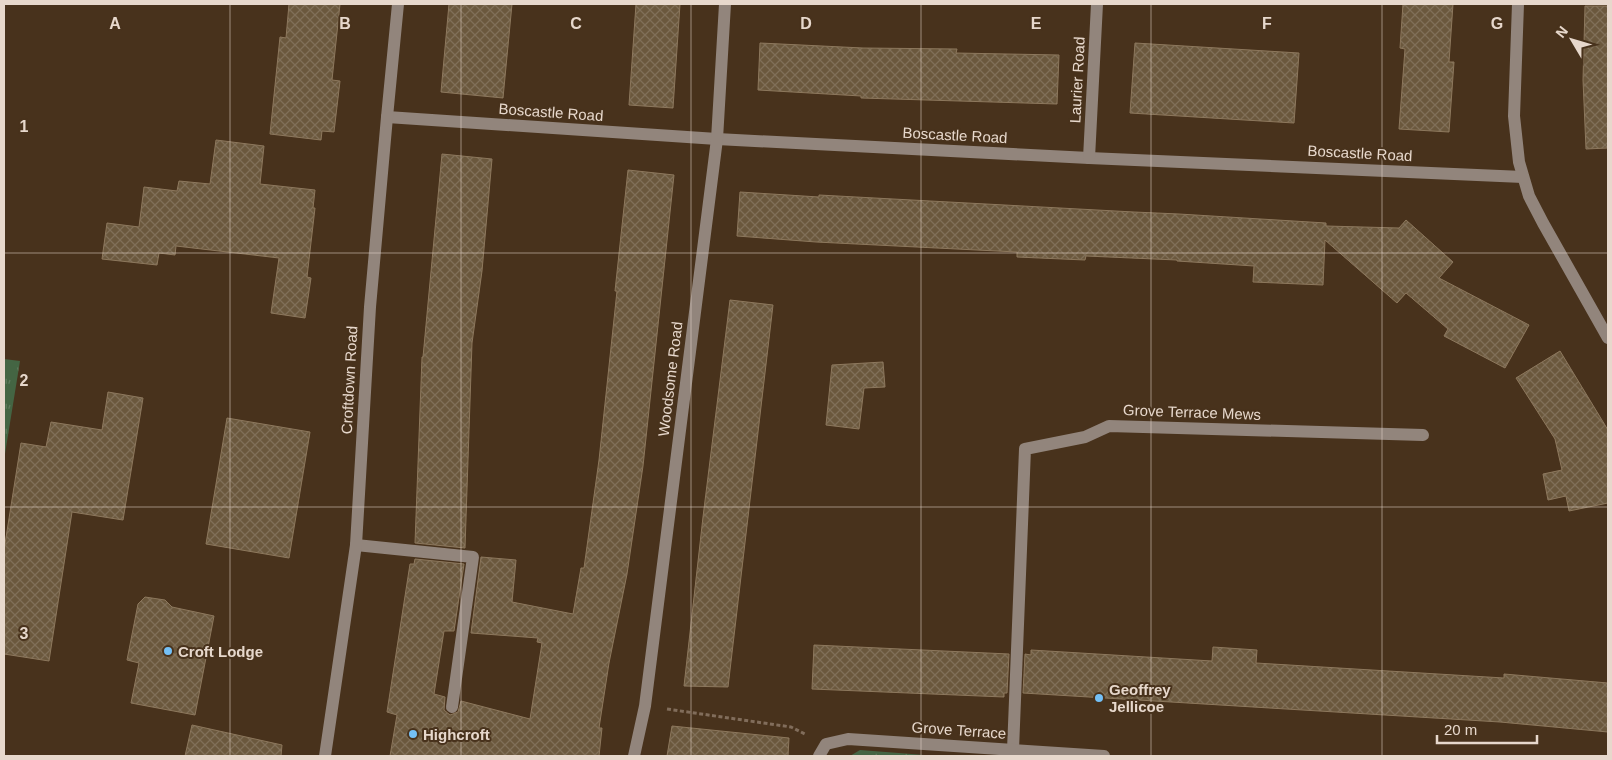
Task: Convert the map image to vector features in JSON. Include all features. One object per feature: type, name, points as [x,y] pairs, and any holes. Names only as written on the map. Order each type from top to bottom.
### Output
[{"type":"street","name":"Croftdown Road","points":[[324,756],[356,545],[369,315],[398,4]]},
{"type":"street","name":"Woodsome Road","points":[[634,756],[645,706],[717,139],[725,4]]},
{"type":"street","name":"Laurier Road","points":[[1089,158],[1097,4]]},
{"type":"street","points":[[1518,4],[1514,116],[1519,162],[1523,177],[1529,196],[1543,224],[1608,338]]},
{"type":"street","name":"Boscastle Road","points":[[386,117],[717,139],[1523,177]]},
{"type":"street","name":"Grove Terrace Mews","points":[[1013,750],[1025,449],[1085,437],[1109,426],[1424,435]]},
{"type":"street","points":[[356,545],[473,557],[452,706]]},
{"type":"street","name":"Grove Terrace","points":[[826,744],[848,739],[1104,756]]},
{"type":"street","points":[[819,756],[826,744]]},
{"type":"path","points":[[645,706],[791,727],[826,744]]},
{"type":"green space","points":[[4,359],[20,361],[4,460]]},
{"type":"green space","points":[[860,750],[937,756],[850,756]]},
{"type":"building","points":[[289,4],[340,4],[332,80],[340,81],[334,132],[322,131],[321,140],[270,134],[280,37],[286,38]]},
{"type":"building","points":[[449,4],[512,4],[503,98],[441,92]]},
{"type":"building","points":[[636,4],[680,4],[673,108],[629,105]]},
{"type":"building","points":[[1403,4],[1453,4],[1449,62],[1454,62],[1449,132],[1399,129],[1405,49],[1400,48]]},
{"type":"building","points":[[1585,6],[1608,6],[1608,148],[1586,149],[1583,80]]},
{"type":"building","points":[[760,43],[863,48],[957,49],[956,53],[1059,55],[1057,104],[861,98],[861,96],[758,90]]},
{"type":"building","points":[[1135,43],[1299,53],[1294,123],[1130,113]]},
{"type":"building","points":[[216,140],[264,146],[260,184],[315,190],[313,208],[315,208],[307,277],[311,278],[305,318],[271,313],[279,258],[176,246],[175,255],[159,253],[157,265],[102,259],[107,223],[139,227],[144,187],[177,191],[179,181],[210,184]]},
{"type":"building","points":[[442,154],[492,159],[482,271],[472,343],[465,548],[415,543],[422,357]]},
{"type":"building","points":[[628,170],[674,175],[643,466],[627,574],[609,663],[599,728],[602,728],[599,756],[390,756],[397,715],[387,712],[410,564],[414,564],[415,559],[464,564],[454,631],[444,631],[434,694],[445,697],[444,710],[450,715],[458,712],[461,701],[530,719],[542,643],[537,642],[538,638],[471,633],[481,557],[516,560],[512,602],[573,614],[581,568],[584,568],[599,460]]},
{"type":"building","points":[[740,192],[1179,214],[1326,223],[1326,226],[1399,228],[1406,220],[1453,262],[1439,278],[1529,325],[1505,368],[1444,336],[1448,329],[1406,293],[1397,303],[1325,240],[1323,285],[1253,282],[1254,266],[1086,256],[1085,260],[1017,257],[1017,252],[737,236]]},
{"type":"building","points":[[730,300],[773,305],[728,687],[684,686],[703,517]]},
{"type":"building","points":[[1560,351],[1608,430],[1608,503],[1569,511],[1566,496],[1548,500],[1543,474],[1562,470],[1555,439],[1516,378]]},
{"type":"building","points":[[883,362],[885,387],[864,388],[859,429],[826,425],[832,365]]},
{"type":"building","points":[[108,392],[143,398],[123,520],[72,512],[49,661],[4,654],[4,550],[21,443],[46,447],[51,422],[102,430]]},
{"type":"building","points":[[227,418],[310,432],[289,558],[206,544]]},
{"type":"building","name":"Croft Lodge","points":[[145,597],[165,600],[172,607],[214,616],[195,715],[131,703],[139,663],[127,660],[138,604]]},
{"type":"building","points":[[814,645],[1009,654],[1007,693],[1004,693],[1004,697],[812,689]]},
{"type":"building","points":[[1213,647],[1257,650],[1256,663],[1504,678],[1504,674],[1608,683],[1608,732],[1500,722],[1023,693],[1025,654],[1031,655],[1031,650],[1212,661]]},
{"type":"building","points":[[192,725],[282,745],[281,756],[185,756]]},
{"type":"building","points":[[672,726],[789,738],[788,756],[667,756]]},
{"type":"place","name":"Croft Lodge","points":[[168,651]]},
{"type":"place","name":"Geoffrey Jellicoe","points":[[1099,698]]},
{"type":"place","name":"Highcroft","points":[[413,734]]}]
